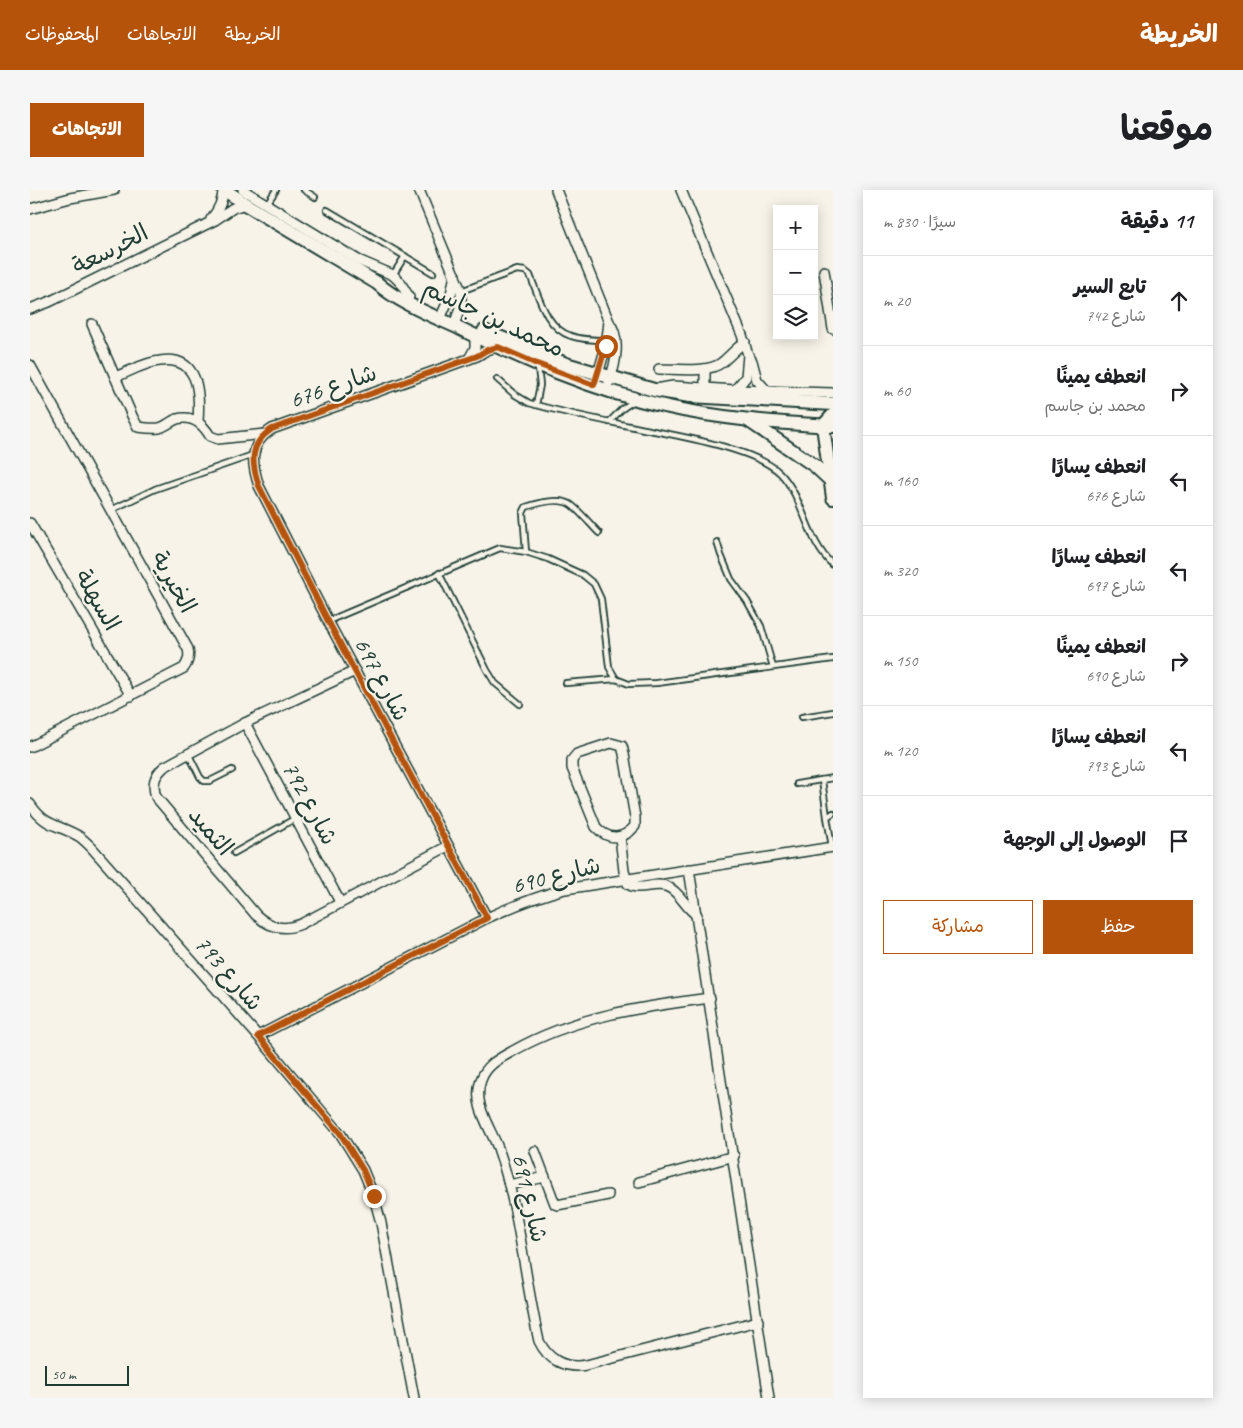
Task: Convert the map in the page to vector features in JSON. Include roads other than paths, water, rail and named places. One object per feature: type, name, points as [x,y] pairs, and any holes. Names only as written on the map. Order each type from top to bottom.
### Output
[{"type":"street","points":[[30,209],[70,198],[114,190]]},
{"type":"street","points":[[208,223],[218,211],[224,190]]},
{"type":"street","name":"محمد بن جاسم","points":[[224,190],[388,291],[456,323],[544,356],[638,398],[663,406],[749,421],[828,426]]},
{"type":"street","points":[[243,190],[358,260],[393,275],[410,296]]},
{"type":"street","points":[[419,190],[461,291],[461,304],[456,323]]},
{"type":"street","points":[[556,190],[609,322],[613,327],[616,340],[615,354],[602,381]]},
{"type":"street","points":[[681,190],[745,342],[748,355],[746,377],[735,390]]},
{"type":"street","name":"الخرسعة","points":[[30,309],[49,302],[208,223],[233,208],[245,204]]},
{"type":"street","points":[[824,271],[833,329]]},
{"type":"street","points":[[441,316],[451,294],[455,274]]},
{"type":"street","name":"محمد بن جاسم","points":[[377,283],[388,285],[410,296],[441,316]]},
{"type":"street","points":[[602,381],[609,322]]},
{"type":"street","name":"محمد بن جاسم","points":[[456,323],[475,336],[537,364],[602,381],[690,396],[833,404]]},
{"type":"street","points":[[92,324],[138,426],[159,428],[178,419],[191,419],[198,421],[206,428],[210,436],[218,439],[265,434]]},
{"type":"street","points":[[469,359],[475,348],[475,336]]},
{"type":"street","points":[[659,369],[713,367],[722,362],[745,342]]},
{"type":"street","name":"شارع 676","points":[[265,434],[283,424],[469,359],[498,347]]},
{"type":"street","points":[[748,355],[752,361],[757,380],[766,391]]},
{"type":"street","points":[[115,377],[158,360],[173,360],[182,363],[196,378],[199,392],[198,421]]},
{"type":"street","name":"الخيرية","points":[[30,365],[186,644],[189,656],[188,663],[184,668],[31,745]]},
{"type":"street","points":[[705,368],[705,388]]},
{"type":"street","points":[[654,390],[669,386],[833,393]]},
{"type":"street","points":[[815,403],[833,415],[828,426],[830,480],[833,498]]},
{"type":"street","points":[[749,421],[815,466],[830,480]]},
{"type":"street","points":[[253,455],[255,447],[265,434]]},
{"type":"street","name":"شارع 697","points":[[253,455],[253,466],[259,486],[354,671],[487,918]]},
{"type":"street","name":"السهلة","points":[[30,524],[131,696]]},
{"type":"street","name":"الثميد","points":[[354,671],[245,723],[164,767],[154,780],[153,788],[156,797],[256,915],[263,922],[282,928],[292,927],[448,846]]},
{"type":"street","name":"شارع 792","points":[[245,723],[340,902]]},
{"type":"street","points":[[611,744],[622,746],[635,826],[629,833],[620,837],[602,834],[596,827],[572,768],[572,760],[577,754],[611,744]]},
{"type":"street","name":"شارع 793","points":[[30,804],[46,821],[80,838],[92,848],[258,1036],[340,1133],[363,1170],[374,1196],[381,1223],[414,1398]]},
{"type":"street","points":[[620,837],[625,879],[628,884],[633,887],[658,885],[668,887],[678,895],[690,911],[697,915]]},
{"type":"street","name":"شارع 690","points":[[258,1036],[487,918],[514,905],[542,895],[565,889],[625,879],[833,847]]},
{"type":"street","points":[[689,869],[734,1156],[769,1398]]},
{"type":"street","name":"شارع 691","points":[[710,998],[634,1009],[578,1022],[538,1038],[494,1062],[488,1068],[480,1080],[479,1102],[498,1147],[510,1185],[539,1341],[546,1353],[558,1362],[572,1367],[586,1366],[758,1321]]},
{"type":"street","points":[[535,1150],[557,1206],[608,1194]]},
{"type":"street","points":[[639,1182],[734,1156]]},
{"type":"street","points":[[510,1185],[545,1177]]},
{"type":"lane","points":[[266,205],[276,190]]},
{"type":"lane","points":[[304,190],[315,197]]},
{"type":"lane","points":[[327,210],[433,273]]},
{"type":"lane","points":[[393,275],[404,256]]},
{"type":"lane","points":[[461,291],[514,271],[525,271],[530,275],[550,320],[556,327],[571,336],[606,340]]},
{"type":"lane","points":[[536,405],[540,385],[537,364]]},
{"type":"lane","points":[[497,379],[520,399],[536,405],[716,445],[739,452],[769,465],[785,479],[820,549],[833,565]]},
{"type":"lane","points":[[609,422],[622,409],[638,398]]},
{"type":"lane","points":[[111,510],[155,489],[253,455]]},
{"type":"lane","points":[[526,552],[523,513],[526,507],[553,501],[570,504],[599,533]]},
{"type":"lane","points":[[717,542],[720,555],[731,579],[748,601],[761,626],[773,667]]},
{"type":"lane","points":[[328,621],[500,548],[526,552],[583,574],[594,584],[601,599],[608,667],[616,679]]},
{"type":"lane","points":[[439,573],[495,683],[520,704]]},
{"type":"lane","points":[[566,683],[616,679],[629,684],[657,683],[833,659]]},
{"type":"lane","points":[[802,717],[833,712]]},
{"type":"lane","points":[[188,754],[204,781],[210,781],[232,770]]},
{"type":"lane","points":[[797,784],[833,778]]},
{"type":"lane","points":[[822,780],[833,847]]},
{"type":"lane","points":[[827,817],[833,813]]},
{"type":"lane","points":[[234,852],[296,818]]}]
